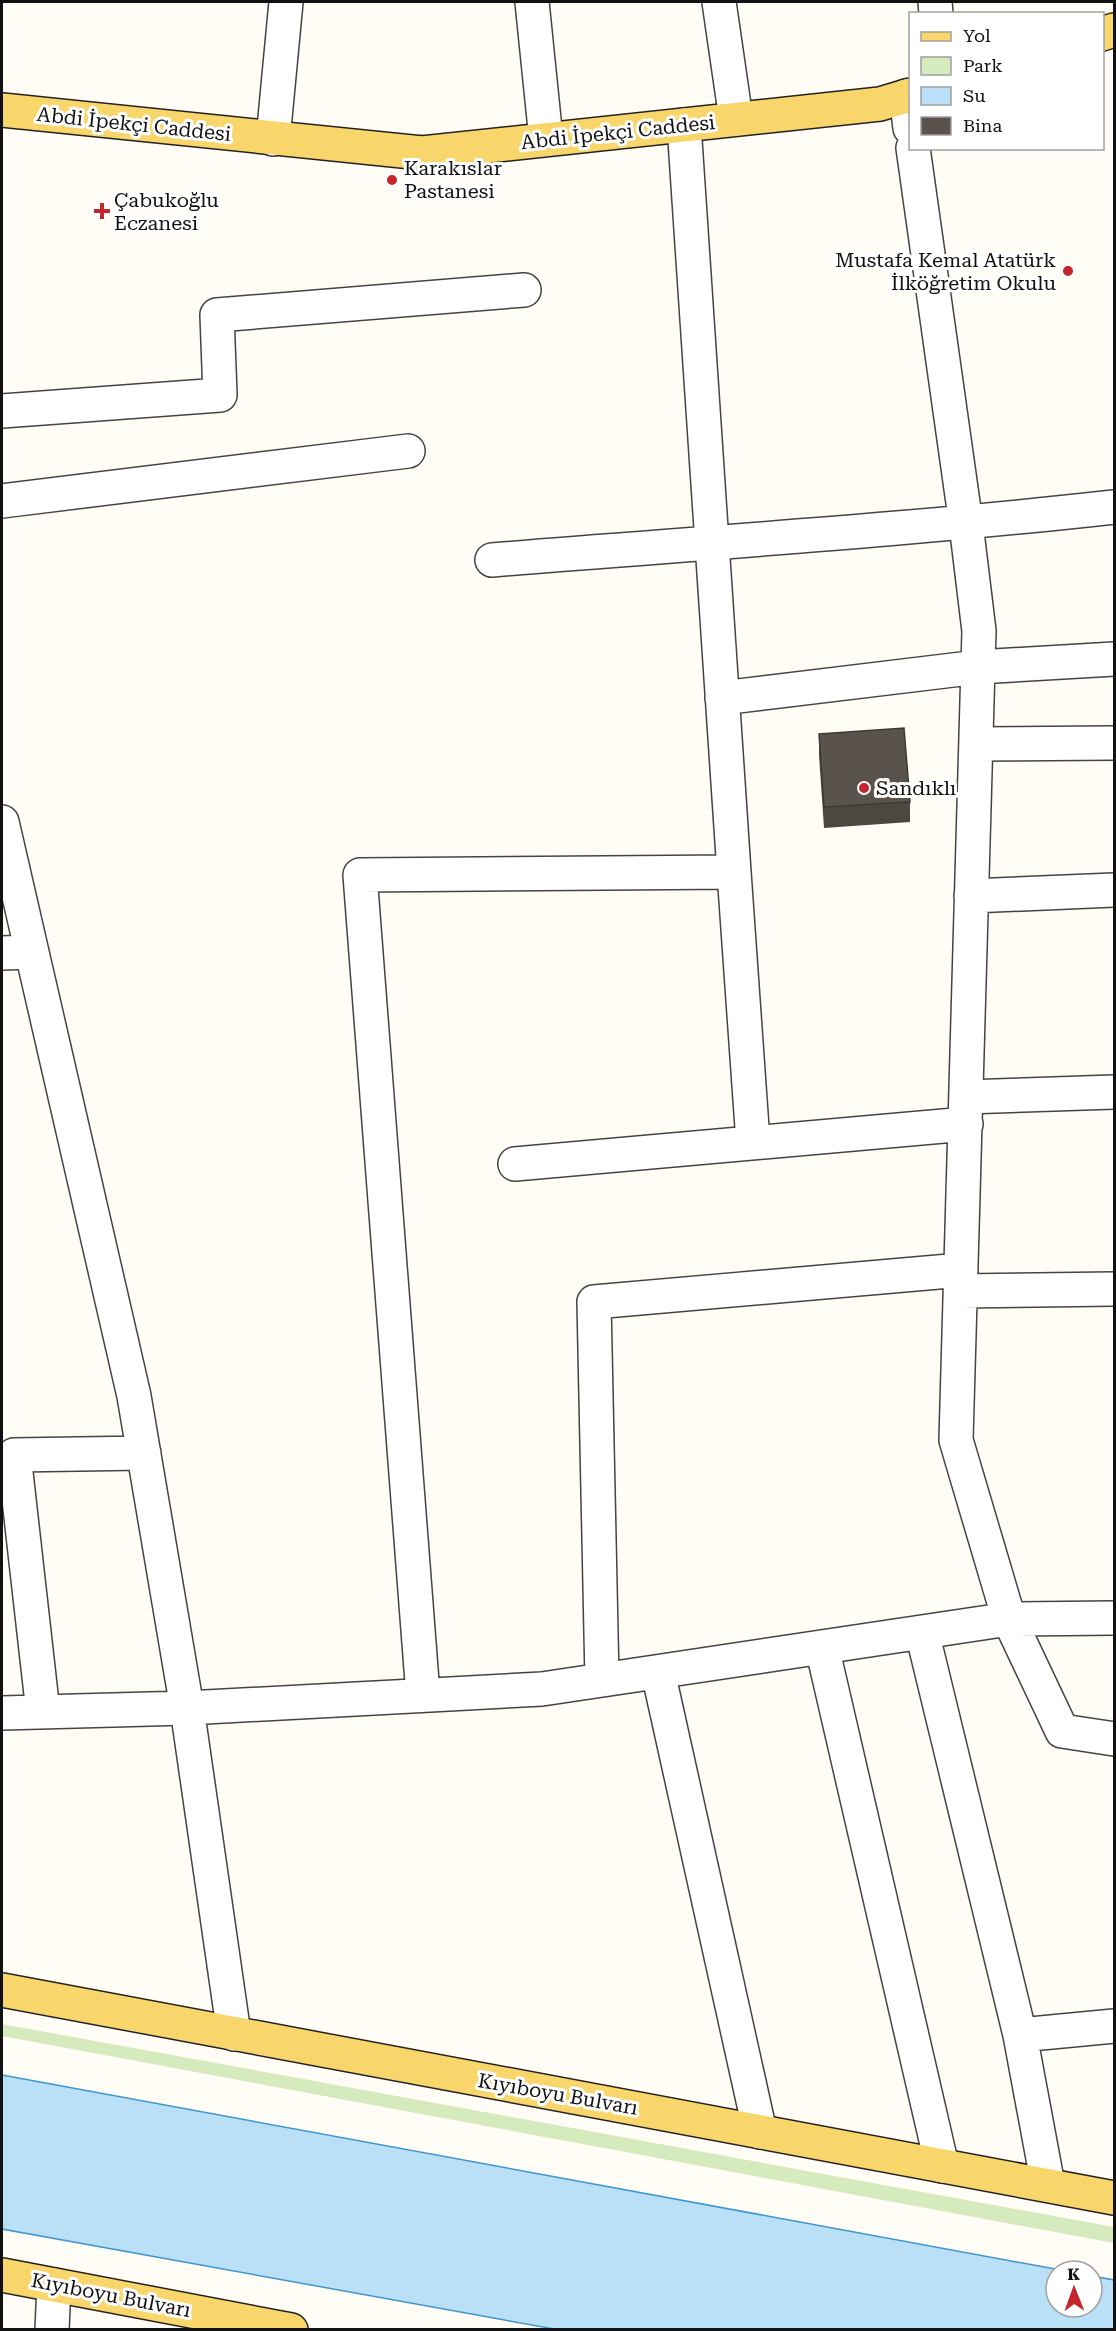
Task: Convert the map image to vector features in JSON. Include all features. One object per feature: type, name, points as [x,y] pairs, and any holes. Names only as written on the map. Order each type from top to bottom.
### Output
[{"type":"main road","name":"Abdi İpekçi Caddesi","points":[[2,110],[422,153],[880,104],[908,95]]},
{"type":"main road","name":"Kıyıboyu Bulvarı","points":[[2,1990],[1114,2198]]},
{"type":"main road","name":"Kıyıboyu Bulvarı","points":[[2,2275],[272,2328]]},
{"type":"street","points":[[273,139],[286,2]]},
{"type":"street","points":[[532,2],[546,139]]},
{"type":"street","points":[[719,2],[736,119]]},
{"type":"street","points":[[908,95],[909,112]]},
{"type":"street","points":[[684,125],[710,542],[753,1142]]},
{"type":"street","points":[[914,150],[966,524],[978,631],[956,1440],[1009,1619],[1062,1731],[1114,1740]]},
{"type":"street","points":[[2,411],[220,395],[217,315],[524,290]]},
{"type":"street","points":[[2,501],[408,451]]},
{"type":"street","points":[[492,560],[966,524],[1114,507]]},
{"type":"street","points":[[722,698],[978,667],[1114,659]]},
{"type":"street","points":[[976,744],[1114,742]]},
{"type":"street","points":[[2,822],[17,952],[131,1385],[188,1708],[234,2034]]},
{"type":"street","points":[[423,1695],[360,875],[734,872]]},
{"type":"street","points":[[971,896],[1114,890]]},
{"type":"street","points":[[515,1164],[753,1142],[966,1110],[1114,1092]]},
{"type":"street","points":[[602,1680],[594,1302],[961,1281],[1114,1289]]},
{"type":"street","points":[[43,1712],[14,1455],[144,1453]]},
{"type":"street","points":[[2,1713],[188,1708],[542,1689],[1009,1619],[1114,1618]]},
{"type":"street","points":[[922,1632],[1020,2035],[1048,2185]]},
{"type":"street","points":[[822,1647],[942,2166]]},
{"type":"street","points":[[658,1672],[760,2132]]},
{"type":"street","points":[[1020,2035],[1114,2026]]},
{"type":"street","points":[[52,2330],[54,2285]]},
{"type":"green space","points":[[2,2024],[1114,2227],[1114,2243],[2,2036]]},
{"type":"water","points":[[2,2075],[1044,2267],[1044,2319],[1104,2319],[1104,2278],[1114,2280],[1114,2329],[554,2329],[2,2229]]},
{"type":"building","name":"Sandıklı","points":[[904,728],[910,802],[824,807],[819,734]]},
{"type":"place","name":"Karakıslar Pastanesi","points":[[392,180]]},
{"type":"place","name":"Çabukoğlu Eczanesi","points":[[102,211]]},
{"type":"place","name":"Mustafa Kemal Atatürk İlköğretim Okulu","points":[[1068,271]]},
{"type":"place","name":"Sandıklı","points":[[864,788]]}]
